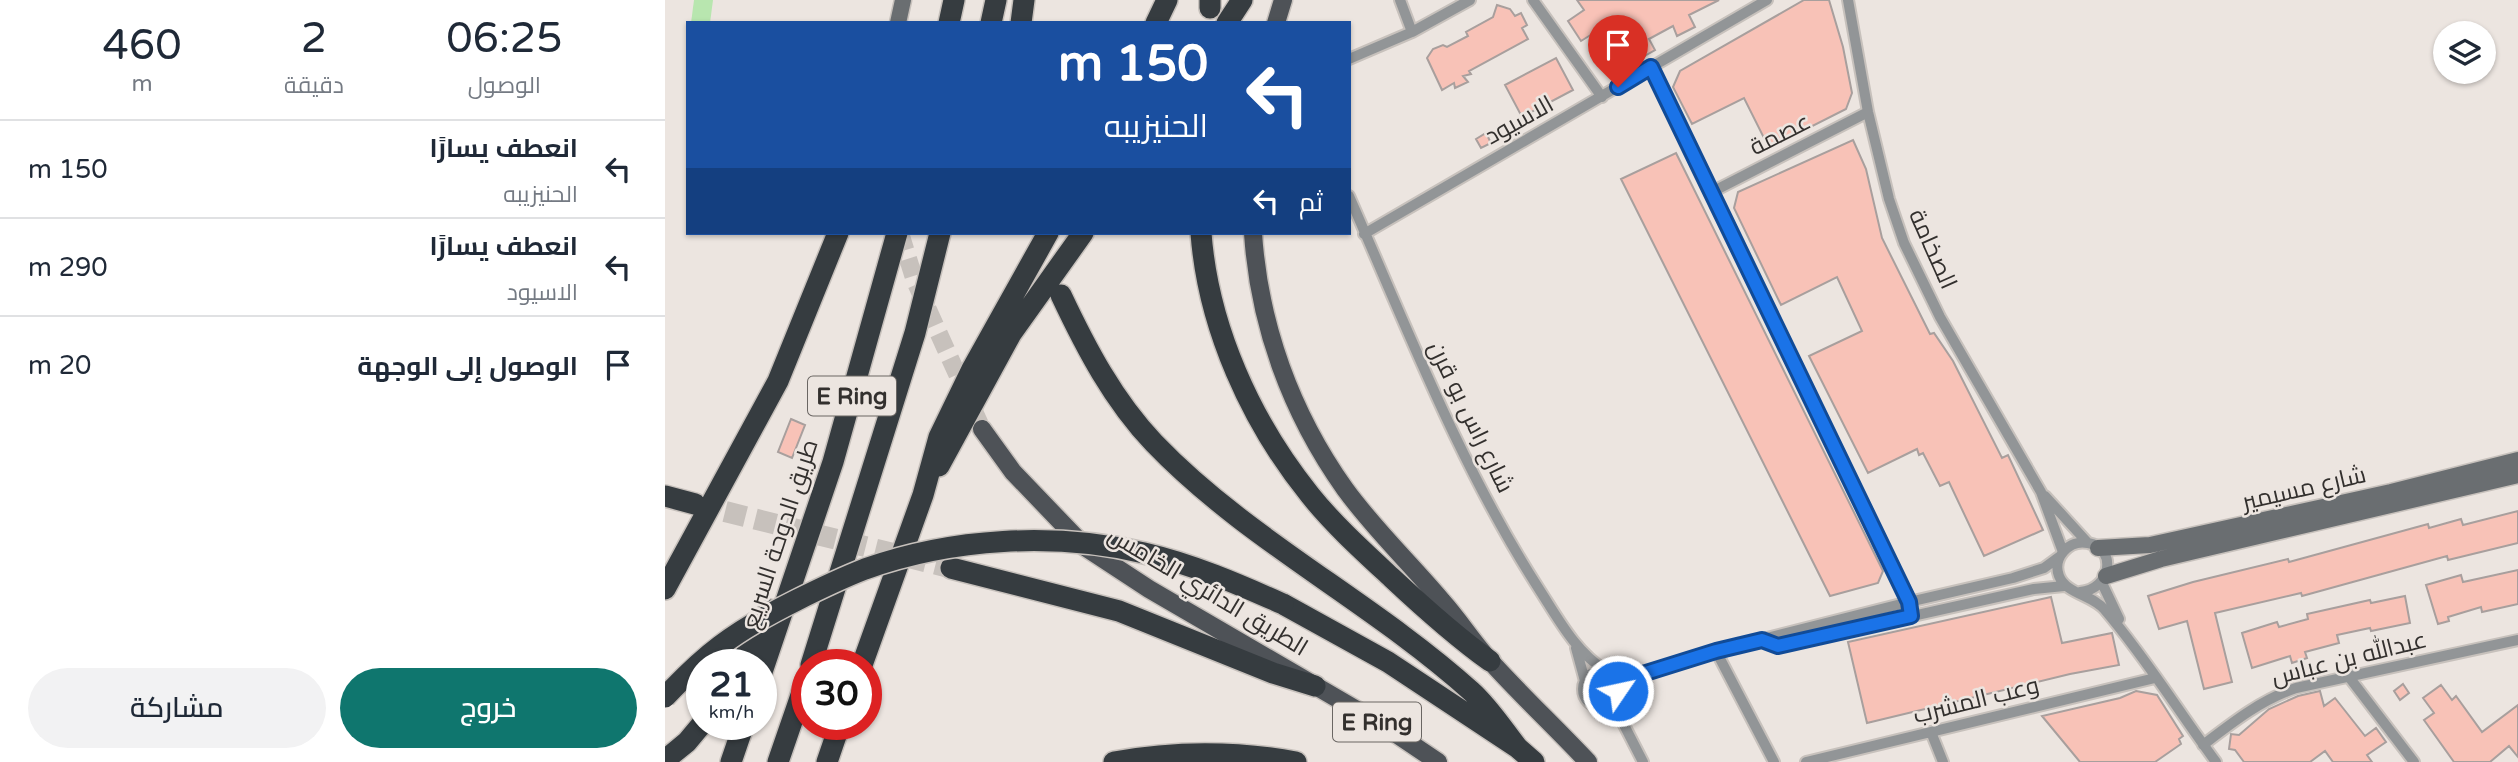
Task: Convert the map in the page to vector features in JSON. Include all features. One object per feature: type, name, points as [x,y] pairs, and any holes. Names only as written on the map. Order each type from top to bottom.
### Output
[{"type":"highway","points":[[949,21],[954,0]]},
{"type":"highway","points":[[991,21],[996,0]]},
{"type":"highway","points":[[1021,21],[1024,0]]},
{"type":"highway","points":[[1157,21],[1167,0]]},
{"type":"highway","points":[[1228,21],[1242,0]]},
{"type":"highway","points":[[667,586],[778,382],[837,235]]},
{"type":"highway","name":"طريق الدوحة السريع","points":[[770,649],[805,547],[871,330],[896,235]]},
{"type":"highway","points":[[816,649],[915,333],[940,235]]},
{"type":"highway","points":[[868,649],[923,495],[939,437],[972,369],[1047,235]]},
{"type":"highway","points":[[923,495],[1011,334],[1082,235]]},
{"type":"highway","points":[[1201,235],[1217,318],[1230,357],[1265,430],[1287,465],[1311,497],[1372,559],[1437,620],[1490,661]]},
{"type":"highway","points":[[1061,295],[1081,339],[1105,379],[1129,415],[1153,443],[1219,502],[1398,633],[1471,691],[1526,755]]},
{"type":"highway","points":[[665,496],[695,504]]},
{"type":"highway","points":[[665,697],[720,646],[751,625],[795,601],[864,570],[897,559],[960,547],[1030,541],[1072,542],[1112,547],[1189,565],[1283,604],[1388,662],[1526,755]]},
{"type":"highway","points":[[749,649],[805,547]]},
{"type":"highway","points":[[951,568],[1119,611],[1273,673],[1315,686]]},
{"type":"highway","points":[[778,762],[791,724]]},
{"type":"highway","points":[[665,760],[689,740]]},
{"type":"highway","points":[[731,762],[739,740]]},
{"type":"highway","points":[[827,762],[835,740]]},
{"type":"highway","points":[[1114,762],[1218,754],[1264,756],[1296,762]]},
{"type":"main road","points":[[1277,21],[1283,0]]},
{"type":"main road","points":[[1253,235],[1259,290],[1269,332],[1306,428],[1345,489],[1370,520],[1443,601],[1490,661],[1588,762]]},
{"type":"main road","name":"الطريق الدائري الخامس","points":[[982,429],[1013,471],[1086,547],[1149,589],[1386,727],[1438,762]]},
{"type":"street","points":[[898,21],[903,0]]},
{"type":"street","points":[[1399,0],[1412,32]]},
{"type":"street","points":[[1351,58],[1412,32],[1469,0]]},
{"type":"street","points":[[1533,0],[1602,97]]},
{"type":"street","name":"الاسيود","points":[[1364,234],[1767,0]]},
{"type":"street","name":"الصخامة","points":[[1848,0],[1868,112],[1889,199],[1904,243],[1940,317],[2041,492],[2061,554]]},
{"type":"street","points":[[1651,67],[1909,602],[1911,616]]},
{"type":"street","name":"عصمة","points":[[1710,193],[1868,112]]},
{"type":"street","name":"شارع راس بو قرن","points":[[1351,201],[1468,464],[1523,565],[1575,645],[1589,660],[1610,674]]},
{"type":"street","name":"شارع مسيمير","points":[[2104,579],[2161,559],[2517,468]]},
{"type":"street","name":"الصخامة","points":[[2041,492],[2093,545]]},
{"type":"street","name":"شارع مسيمير","points":[[2093,545],[2150,545],[2393,498]]},
{"type":"street","points":[[1636,676],[1593,672],[1584,681],[1583,693],[1595,706],[1608,705],[1622,685],[1636,676],[1716,651],[2044,568],[2070,545],[2093,545],[2106,561],[2104,579],[2126,634]]},
{"type":"street","points":[[2061,554],[2057,571],[2064,586]]},
{"type":"street","points":[[2080,592],[2096,589],[2104,579]]},
{"type":"street","points":[[1996,582],[2000,596]]},
{"type":"street","points":[[1762,640],[1778,646],[2000,596],[2049,586],[2064,586],[2100,604],[2126,634],[2216,762]]},
{"type":"street","name":"عبدالله بن عباس","points":[[2203,744],[2257,705],[2296,688],[2516,643]]},
{"type":"street","name":"شارع راس بو قرن","points":[[1575,645],[1584,681]]},
{"type":"street","points":[[1716,651],[1774,762]]},
{"type":"street","points":[[1610,674],[1622,722],[1643,762]]},
{"type":"street","points":[[2349,677],[2414,762]]},
{"type":"street","name":"وعب المشرب","points":[[1806,762],[2155,678]]},
{"type":"street","points":[[1931,732],[1943,762]]},
{"type":"green space","points":[[694,0],[713,0],[710,21],[691,21]]},
{"type":"building","points":[[1577,0],[1719,0],[1689,15],[1695,27],[1677,36],[1673,26],[1649,39],[1655,50],[1641,58],[1635,47],[1616,60],[1597,31],[1581,41],[1568,21],[1584,10]]},
{"type":"building","points":[[1804,0],[1829,0],[1843,47],[1852,93],[1846,109],[1769,148],[1744,98],[1692,124],[1673,87],[1680,71]]},
{"type":"building","points":[[1497,5],[1510,9],[1515,16],[1521,13],[1527,25],[1522,28],[1528,39],[1469,71],[1471,74],[1463,76],[1468,82],[1455,88],[1454,83],[1442,90],[1427,58],[1433,49],[1443,45],[1447,47],[1468,36],[1466,32],[1493,17]]},
{"type":"building","points":[[1556,58],[1573,90],[1522,117],[1505,85]]},
{"type":"building","points":[[1486,133],[1491,143],[1481,148],[1476,139]]},
{"type":"building","points":[[1853,140],[1866,169],[1882,238],[1930,334],[1934,333],[1953,361],[2002,458],[2008,455],[2043,530],[1984,556],[1949,482],[1940,486],[1923,453],[1919,455],[1917,449],[1868,473],[1809,356],[1862,331],[1837,277],[1781,305],[1734,208],[1738,192]]},
{"type":"building","points":[[1676,153],[1883,571],[1878,583],[1830,596],[1621,179]]},
{"type":"building","points":[[791,419],[805,425],[792,458],[778,452]]},
{"type":"building","points":[[2518,511],[2518,543],[2448,560],[2447,556],[2302,596],[2301,593],[2215,613],[2232,682],[2204,689],[2187,621],[2159,629],[2148,596],[2193,582],[2288,559],[2289,562],[2428,524],[2429,528],[2461,519],[2463,525]]},
{"type":"building","points":[[2518,570],[2518,604],[2482,612],[2481,607],[2448,617],[2449,621],[2438,624],[2426,585],[2461,575],[2463,582]]},
{"type":"building","points":[[2405,596],[2410,623],[2337,635],[2339,643],[2305,652],[2307,658],[2292,663],[2290,656],[2252,668],[2242,633],[2277,622],[2279,627],[2308,619],[2307,614],[2370,600],[2371,603]]},
{"type":"building","points":[[2051,597],[2062,643],[2112,633],[2119,665],[2070,674],[1867,723],[1848,642]]},
{"type":"building","points":[[2403,684],[2409,693],[2400,700],[2394,691]]},
{"type":"building","points":[[2441,685],[2452,700],[2456,696],[2482,732],[2518,705],[2518,757],[2509,746],[2490,762],[2454,762],[2424,720],[2434,713],[2423,698]]},
{"type":"building","points":[[2136,691],[2157,695],[2183,736],[2179,739],[2181,744],[2155,762],[2080,762],[2042,716],[2120,698]]},
{"type":"building","points":[[2320,691],[2324,706],[2335,698],[2365,736],[2376,728],[2386,742],[2367,755],[2372,762],[2333,762],[2325,751],[2310,762],[2244,762],[2235,750],[2229,749],[2231,734],[2239,735],[2269,709],[2298,696]]},
{"type":"tunnel","points":[[901,235],[915,281],[982,429]]},
{"type":"tunnel","points":[[695,504],[951,568]]},
{"type":"route","points":[[1618,87],[1651,67],[1909,602],[1911,616],[1778,646],[1762,640],[1716,651],[1636,676],[1618,691]]}]
